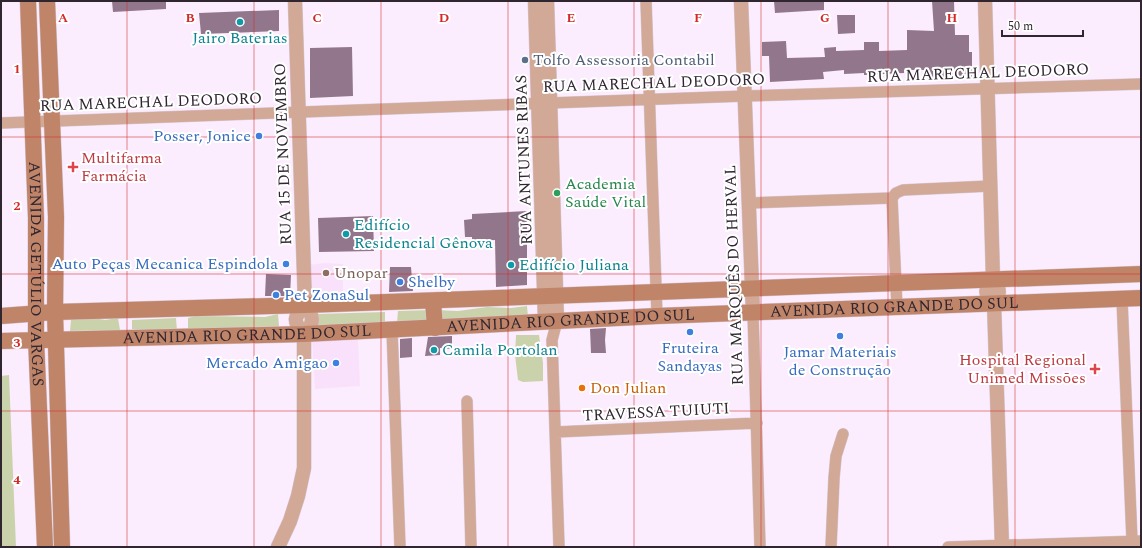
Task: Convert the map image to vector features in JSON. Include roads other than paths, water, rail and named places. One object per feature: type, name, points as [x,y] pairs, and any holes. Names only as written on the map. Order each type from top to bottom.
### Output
[{"type":"main road","name":"AVENIDA GETÚLIO VARGAS","points":[[28,1],[36,218],[36,340],[45,547]]},
{"type":"main road","name":"AVENIDA GETÚLIO VARGAS","points":[[47,1],[56,217],[55,312],[62,547]]},
{"type":"main road","points":[[29,40],[49,40]]},
{"type":"main road","points":[[36,218],[56,217]]},
{"type":"main road","name":"AVENIDA RIO GRANDE DO SUL","points":[[1,316],[55,312],[181,310],[1141,274]]},
{"type":"main road","points":[[1091,275],[1092,300]]},
{"type":"main road","name":"AVENIDA RIO GRANDE DO SUL","points":[[1,341],[304,334],[657,316],[1141,298]]},
{"type":"main road","points":[[433,301],[435,328]]},
{"type":"main road","points":[[181,310],[183,336]]},
{"type":"main road","points":[[124,311],[125,338]]},
{"type":"main road","points":[[42,454],[59,453]]},
{"type":"street","name":"RUA 15 DE NOVEMBRO","points":[[278,547],[290,521],[298,496],[304,468],[304,334],[310,327],[312,320],[311,313],[305,305],[295,1]]},
{"type":"street","name":"RUA ANTUNES RIBAS","points":[[535,1],[544,103],[560,547]]},
{"type":"street","name":"RUA ANTUNES RIBAS","points":[[544,103],[546,1]]},
{"type":"street","points":[[646,1],[657,316]]},
{"type":"street","name":"RUA MARQUÊS DO HERVAL","points":[[741,1],[757,423],[760,547]]},
{"type":"street","points":[[985,1],[992,279],[987,286],[986,296],[988,300],[994,303],[1002,546]]},
{"type":"street","name":"RUA MARECHAL DEODORO","points":[[1,123],[745,96],[1141,84]]},
{"type":"street","points":[[897,307],[892,198],[896,193],[903,190],[990,186]]},
{"type":"street","points":[[749,203],[892,198]]},
{"type":"street","points":[[948,547],[1136,541],[1122,299]]},
{"type":"street","points":[[392,330],[400,547]]},
{"type":"street","points":[[467,401],[472,547]]},
{"type":"street","name":"TRAVESSA TUIUTI","points":[[556,432],[757,423]]},
{"type":"street","points":[[831,547],[836,456],[843,434]]},
{"type":"place","name":"Jairo Baterias","points":[[240,22]]},
{"type":"place","name":"Tolfo Assessoria Contabil","points":[[525,60]]},
{"type":"place","name":"Posser, Jonice","points":[[259,136]]},
{"type":"place","name":"Multifarma Farmácia","points":[[73,167]]},
{"type":"place","name":"Academia Saúde Vital","points":[[557,193]]},
{"type":"place","name":"Edifício Residencial Gênova","points":[[346,234]]},
{"type":"place","name":"Auto Peças Mecanica Espindola","points":[[286,264]]},
{"type":"place","name":"Edifício Juliana","points":[[511,265]]},
{"type":"place","name":"Unopar","points":[[326,273]]},
{"type":"place","name":"Shelby","points":[[400,282]]},
{"type":"place","name":"Pet ZonaSul","points":[[276,295]]},
{"type":"place","name":"Fruteira Sandayas","points":[[690,332]]},
{"type":"place","name":"Jamar Materiais de Construção","points":[[840,336]]},
{"type":"place","name":"Camila Portolan","points":[[434,350]]},
{"type":"place","name":"Mercado Amigao","points":[[336,363]]},
{"type":"place","name":"Hospital Regional Unimed Missões","points":[[1095,369]]},
{"type":"place","name":"Don Julian","points":[[582,388]]}]
